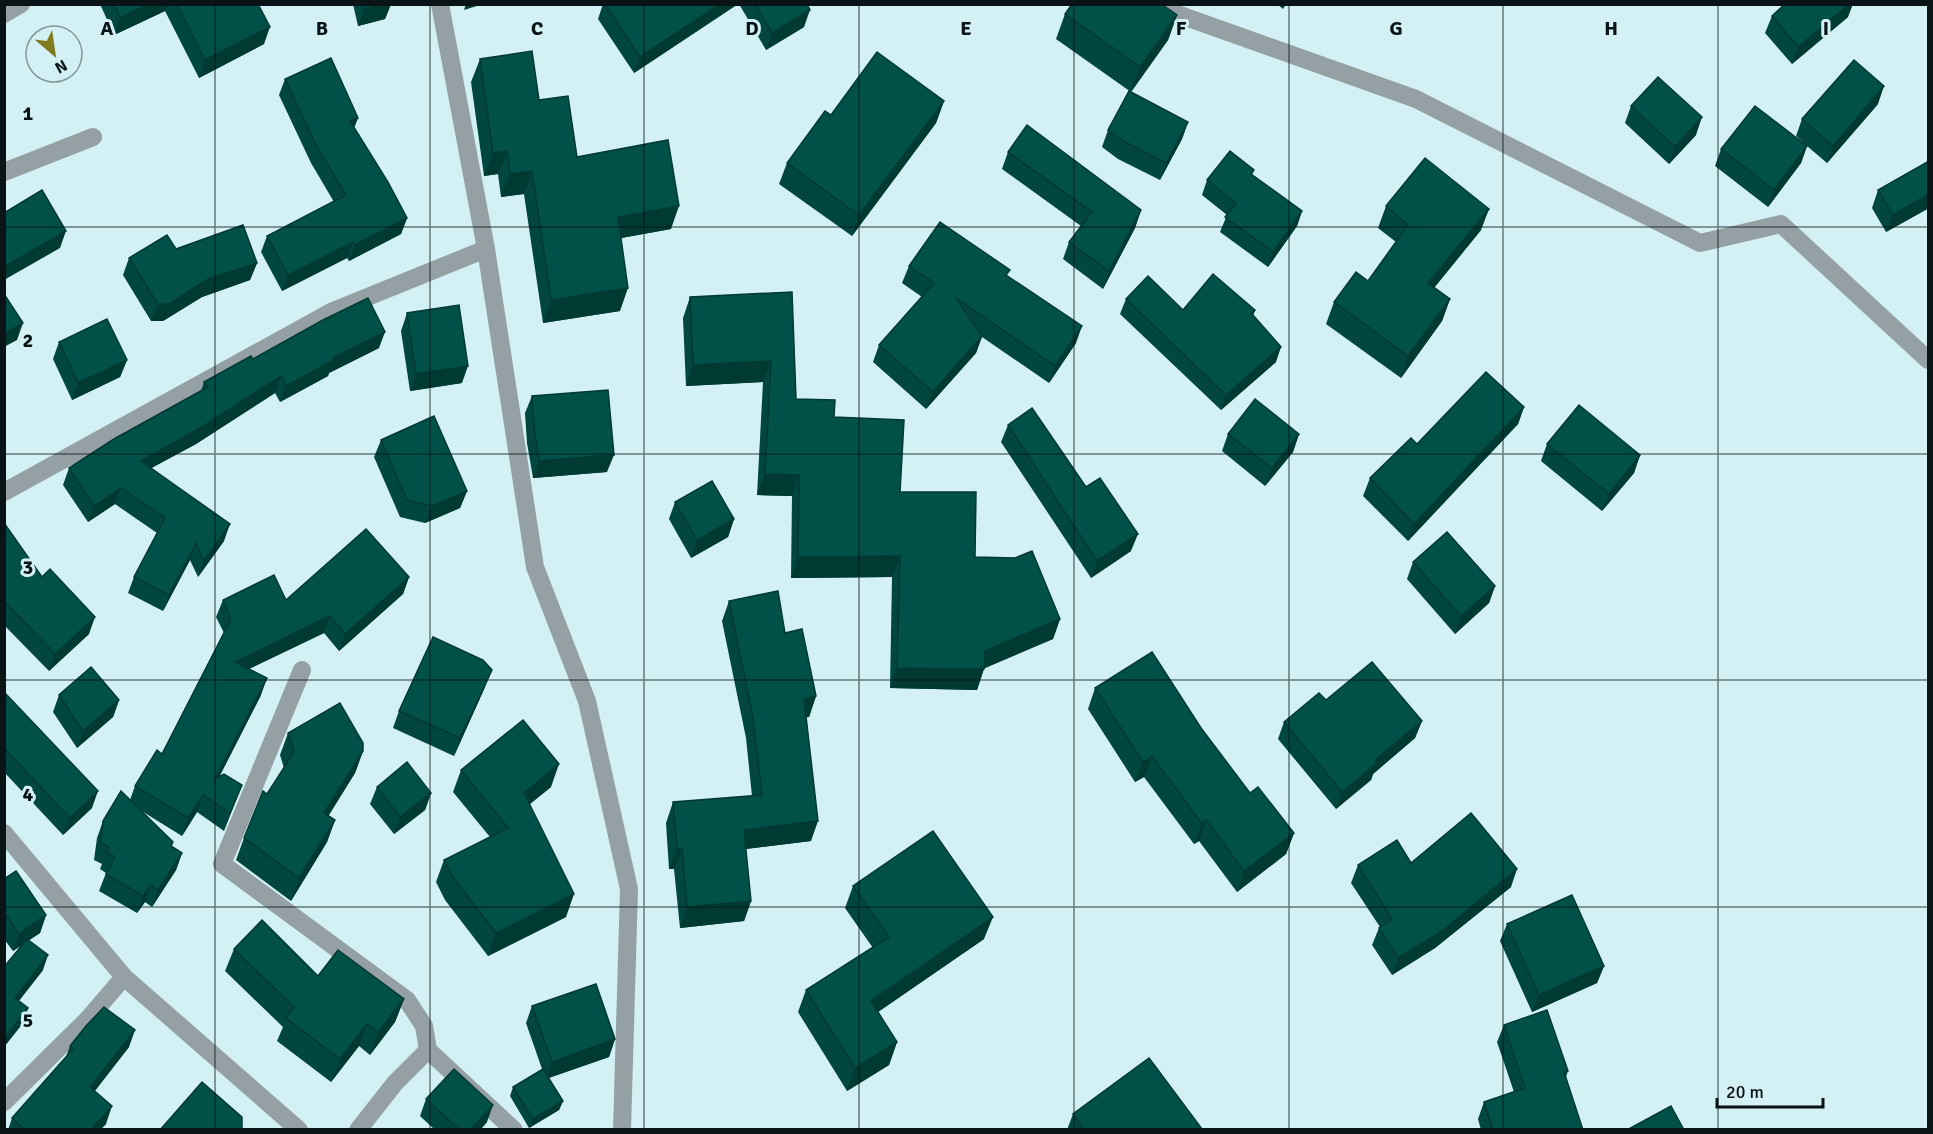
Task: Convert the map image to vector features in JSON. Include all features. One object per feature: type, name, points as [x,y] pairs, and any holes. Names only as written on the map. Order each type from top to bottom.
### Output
[{"type":"street","points":[[4,14],[21,4]]},
{"type":"street","points":[[440,4],[486,249],[535,567],[587,701],[629,889],[622,1130]]},
{"type":"street","points":[[1149,4],[1416,99],[1700,243],[1781,224],[1929,360]]},
{"type":"street","points":[[4,172],[93,137]]},
{"type":"street","points":[[4,492],[333,311],[486,249]]},
{"type":"street","points":[[302,670],[222,864],[406,1000],[424,1026],[428,1050],[514,1130]]},
{"type":"street","points":[[4,833],[124,977],[299,1130]]},
{"type":"street","points":[[4,1102],[87,1020],[124,977]]},
{"type":"street","points":[[358,1130],[395,1083],[428,1050]]},
{"type":"building","points":[[114,4],[149,4],[120,18]]},
{"type":"building","points":[[177,4],[258,4],[270,27],[205,60]]},
{"type":"building","points":[[363,4],[382,4],[365,9]]},
{"type":"building","points":[[605,4],[720,4],[640,57]]},
{"type":"building","points":[[755,4],[807,4],[810,10],[772,33]]},
{"type":"building","points":[[1072,4],[1161,4],[1177,15],[1140,67],[1065,14]]},
{"type":"building","points":[[1785,4],[1849,4],[1798,47],[1772,16]]},
{"type":"building","points":[[532,51],[539,100],[568,96],[577,157],[668,140],[679,206],[618,217],[628,288],[551,300],[532,171],[510,174],[507,151],[493,153],[480,59]]},
{"type":"building","points":[[877,52],[944,101],[859,215],[787,163],[825,111],[831,115]]},
{"type":"building","points":[[331,58],[358,118],[350,121],[388,182],[407,218],[355,245],[353,242],[288,275],[267,236],[346,195],[317,147],[285,79]]},
{"type":"building","points":[[1854,60],[1884,86],[1833,146],[1802,119]]},
{"type":"building","points":[[1658,77],[1702,117],[1675,147],[1631,106]]},
{"type":"building","points":[[1129,91],[1188,122],[1166,163],[1125,142],[1108,130]]},
{"type":"building","points":[[1755,106],[1807,146],[1774,190],[1721,149]]},
{"type":"building","points":[[1027,125],[1141,210],[1109,271],[1069,242],[1092,212],[1008,152]]},
{"type":"building","points":[[1230,151],[1254,170],[1251,174],[1302,211],[1273,252],[1225,217],[1236,203],[1207,180]]},
{"type":"building","points":[[1425,158],[1489,209],[1428,283],[1450,299],[1408,356],[1334,302],[1356,272],[1368,281],[1408,225],[1386,206]]},
{"type":"building","points":[[1929,161],[1929,194],[1893,215],[1878,190]]},
{"type":"building","points":[[42,190],[66,231],[4,267],[4,213]]},
{"type":"building","points":[[940,222],[1010,270],[1006,275],[1082,326],[1055,366],[956,298],[982,336],[933,392],[879,345],[934,283],[909,266]]},
{"type":"building","points":[[243,225],[257,263],[208,279],[169,304],[158,304],[129,258],[167,235],[176,249]]},
{"type":"building","points":[[1213,274],[1255,310],[1252,314],[1281,347],[1226,395],[1126,299],[1148,276],[1183,310]]},
{"type":"building","points":[[792,292],[796,399],[835,400],[834,417],[904,420],[900,492],[976,492],[975,557],[1015,558],[1032,551],[1060,619],[985,651],[984,669],[897,668],[900,556],[798,557],[799,475],[765,474],[771,361],[693,365],[690,297]]},
{"type":"building","points":[[4,294],[23,323],[4,334]]},
{"type":"building","points":[[368,298],[385,332],[333,358],[334,360],[286,386],[281,376],[202,427],[141,461],[230,524],[204,561],[196,543],[169,595],[134,577],[165,518],[121,488],[94,506],[69,468],[114,439],[208,387],[204,382],[251,356],[253,359]]},
{"type":"building","points":[[459,305],[468,366],[416,374],[407,313]]},
{"type":"building","points":[[107,319],[127,360],[78,383],[59,342]]},
{"type":"building","points":[[1486,372],[1524,407],[1414,524],[1370,478],[1411,438],[1417,444]]},
{"type":"building","points":[[608,390],[614,455],[539,461],[532,396]]},
{"type":"building","points":[[1255,399],[1299,434],[1272,468],[1228,434]]},
{"type":"building","points":[[1579,405],[1640,455],[1609,494],[1547,444]]},
{"type":"building","points":[[1032,408],[1086,487],[1100,478],[1138,534],[1097,561],[1008,425]]},
{"type":"building","points":[[434,416],[467,491],[432,506],[407,500],[381,440]]},
{"type":"building","points":[[712,481],[734,519],[697,540],[675,502]]},
{"type":"building","points":[[4,523],[42,577],[50,569],[95,617],[55,654],[4,601]]},
{"type":"building","points":[[366,529],[409,577],[345,634],[330,616],[235,662],[267,678],[215,779],[224,774],[242,785],[230,813],[203,795],[188,818],[135,786],[157,750],[162,754],[231,619],[223,600],[274,575],[286,600]]},
{"type":"building","points":[[1447,532],[1495,586],[1461,616],[1413,562]]},
{"type":"building","points":[[778,591],[785,633],[802,629],[816,696],[804,699],[818,821],[744,830],[751,901],[687,907],[682,848],[677,849],[673,802],[762,795],[753,718],[729,601]]},
{"type":"building","points":[[433,637],[483,660],[492,670],[460,738],[399,711]]},
{"type":"building","points":[[1152,652],[1201,728],[1250,793],[1258,787],[1294,833],[1244,871],[1206,820],[1202,824],[1152,756],[1143,762],[1095,688]]},
{"type":"building","points":[[1372,662],[1422,721],[1375,760],[1377,763],[1342,792],[1284,722],[1319,693],[1326,700]]},
{"type":"building","points":[[91,667],[119,700],[83,731],[59,695]]},
{"type":"building","points":[[4,692],[98,791],[70,818],[4,748]]},
{"type":"building","points":[[340,703],[363,743],[363,751],[324,813],[335,820],[299,878],[244,838],[263,791],[267,794],[294,752],[288,733]]},
{"type":"building","points":[[523,720],[559,764],[524,793],[574,894],[496,933],[453,877],[444,860],[508,828],[461,770]]},
{"type":"building","points":[[407,762],[431,793],[400,817],[377,787]]},
{"type":"building","points":[[121,791],[173,842],[171,846],[182,853],[158,890],[151,885],[143,896],[106,874],[115,857],[106,852],[109,847],[101,843],[103,821]]},
{"type":"building","points":[[1471,813],[1517,869],[1442,931],[1398,958],[1379,928],[1392,919],[1358,865],[1397,840],[1411,863]]},
{"type":"building","points":[[933,831],[993,917],[871,1001],[897,1042],[855,1068],[806,990],[889,937],[853,886]]},
{"type":"building","points":[[16,871],[46,915],[19,934],[4,912],[4,879]]},
{"type":"building","points":[[1572,895],[1604,966],[1539,995],[1507,924]]},
{"type":"building","points":[[262,920],[318,976],[338,950],[404,999],[378,1032],[367,1024],[340,1059],[286,1018],[294,1007],[234,949]]},
{"type":"building","points":[[27,939],[48,955],[15,998],[28,1008],[4,1039],[4,967]]},
{"type":"building","points":[[596,984],[615,1039],[552,1062],[532,1006]]},
{"type":"building","points":[[104,1007],[135,1030],[90,1087],[112,1106],[91,1130],[25,1130],[12,1118],[73,1049],[70,1046]]},
{"type":"building","points":[[1547,1010],[1568,1071],[1564,1072],[1583,1130],[1493,1130],[1484,1102],[1525,1088],[1504,1025]]},
{"type":"building","points":[[1149,1058],[1202,1129],[1084,1130],[1073,1114]]},
{"type":"building","points":[[454,1069],[493,1105],[470,1130],[460,1130],[426,1099]]},
{"type":"building","points":[[543,1069],[563,1101],[533,1119],[513,1087]]},
{"type":"building","points":[[202,1082],[242,1117],[241,1130],[160,1130]]},
{"type":"building","points":[[1671,1106],[1684,1130],[1627,1130]]}]
